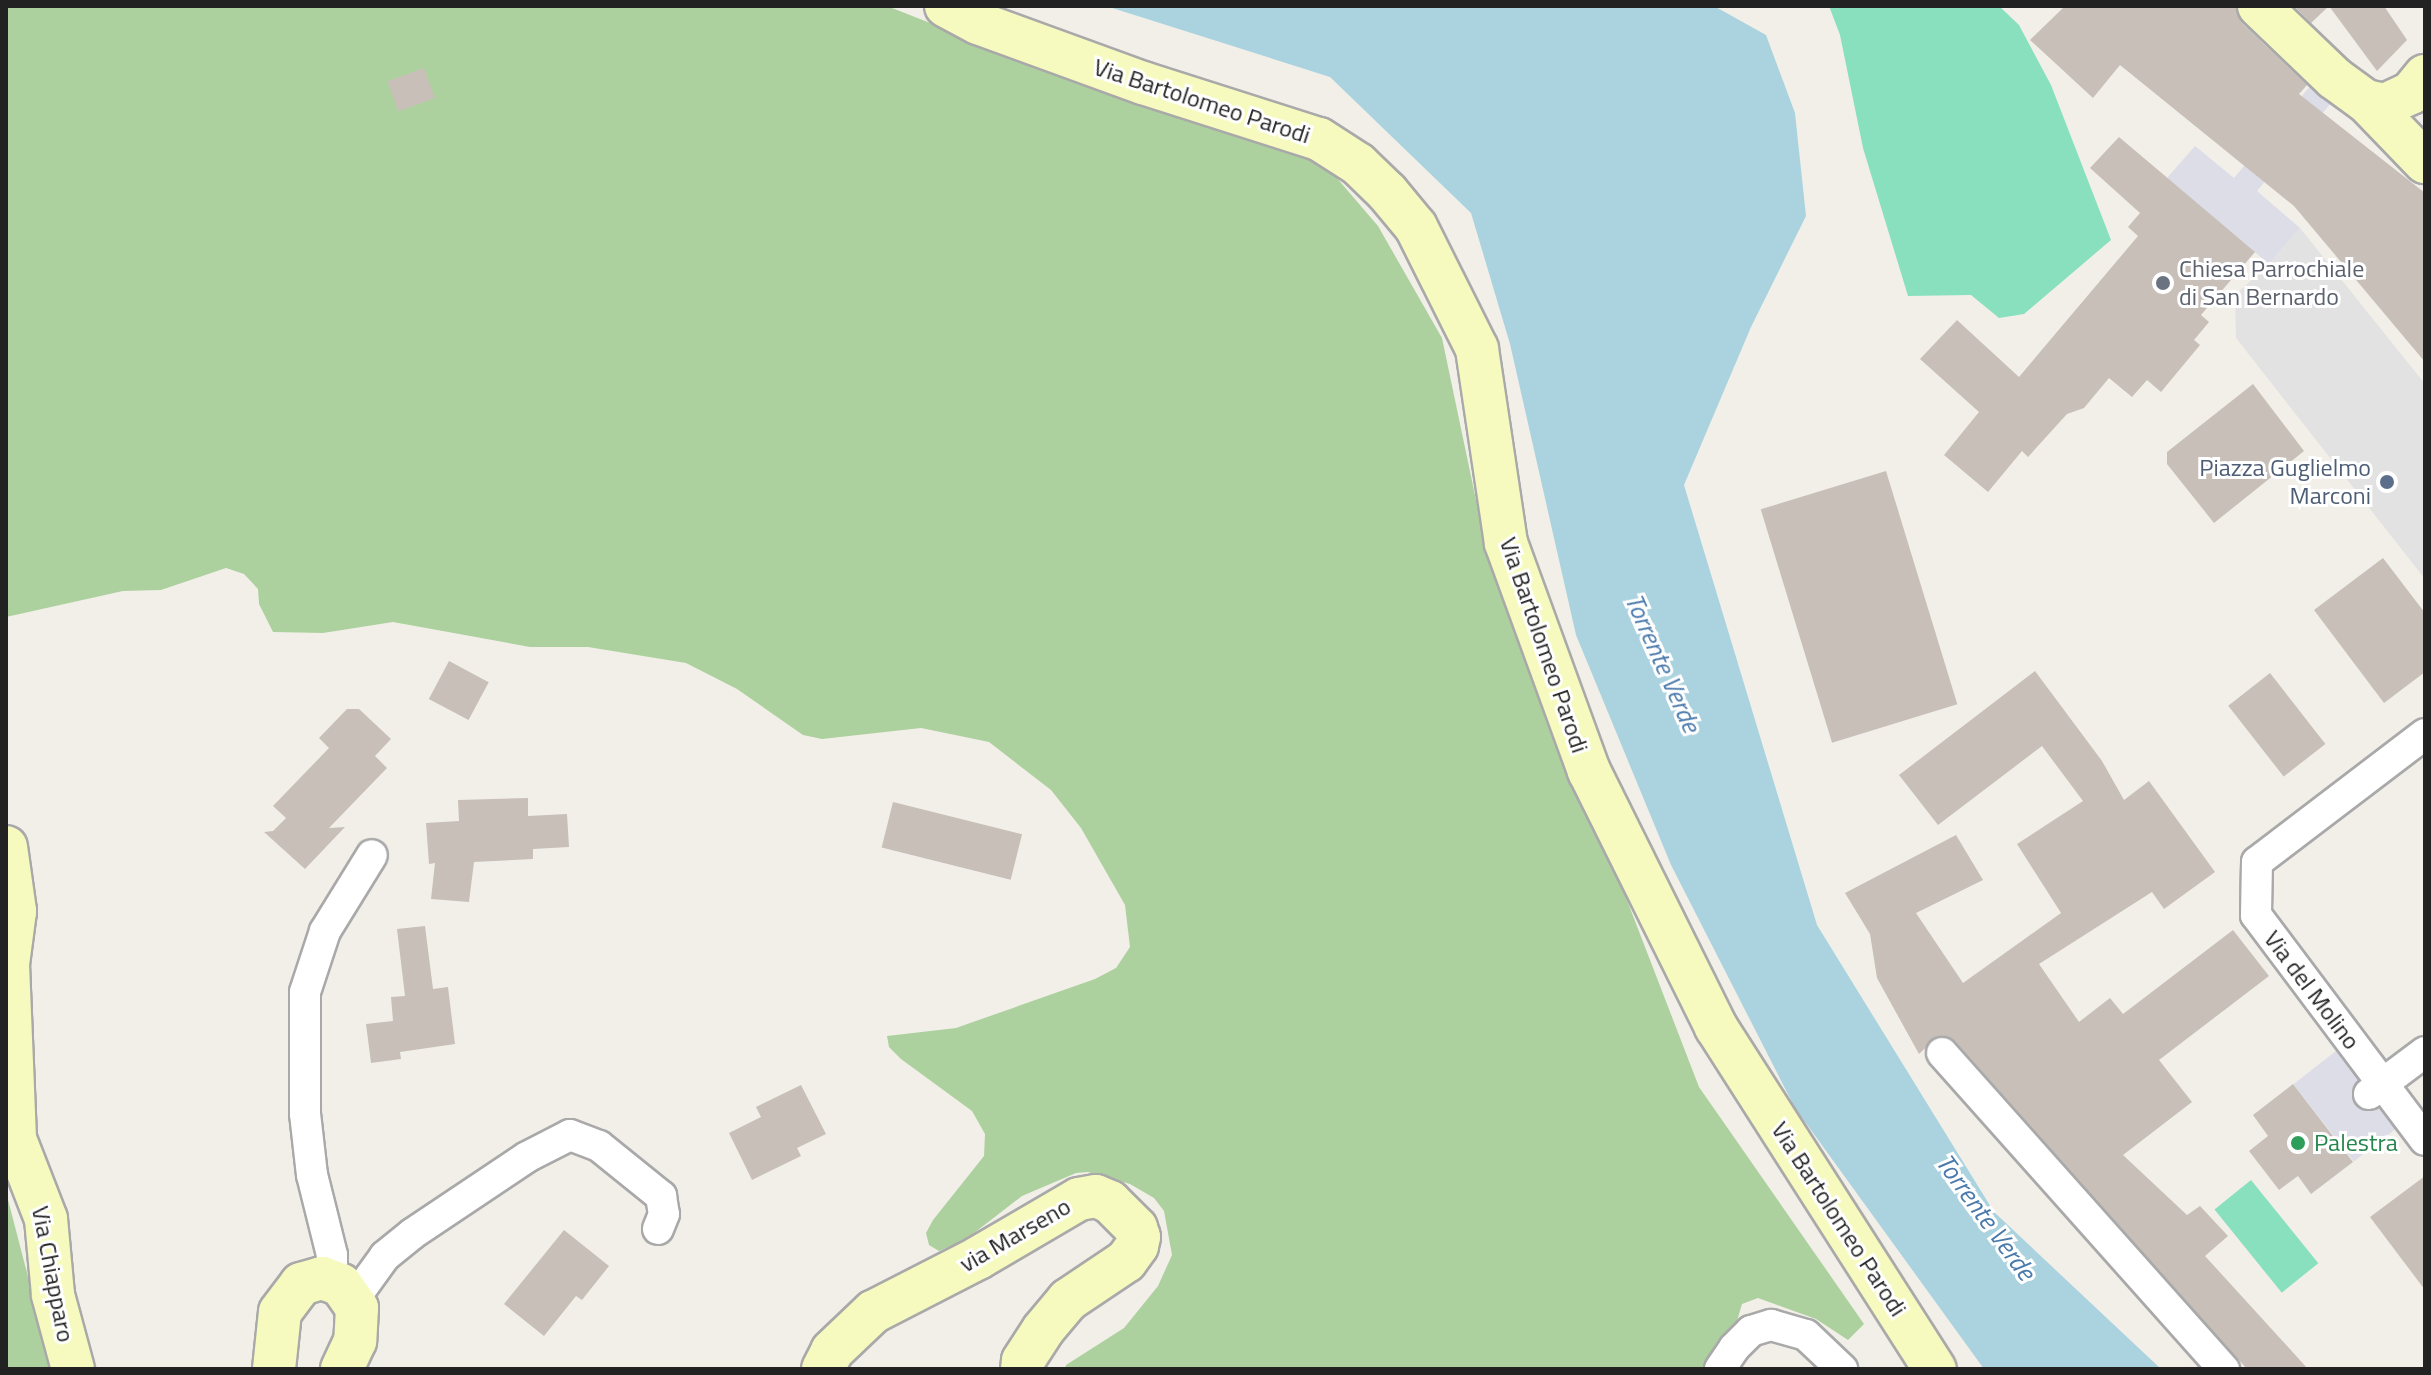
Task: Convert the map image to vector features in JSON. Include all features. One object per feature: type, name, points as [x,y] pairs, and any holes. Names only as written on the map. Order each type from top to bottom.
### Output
[{"type":"main road","name":"Via Bartolomeo Parodi","points":[[946,6],[978,23],[1143,83],[1319,139],[1358,164],[1416,227],[1477,349],[1506,543],[1589,771],[1716,1027],[1935,1369]]},
{"type":"main road","points":[[2259,6],[2308,54],[2366,101],[2425,162]]},
{"type":"main road","points":[[2366,101],[2385,105],[2411,93],[2425,76]]},
{"type":"main road","name":"Via Chiapparo","points":[[6,847],[15,911],[8,964],[15,1139],[46,1219],[53,1295],[73,1369]]},
{"type":"main road","name":"via Marseno","points":[[823,1369],[832,1351],[873,1312],[978,1258],[1079,1199],[1096,1196],[1110,1202],[1136,1228],[1139,1237],[1137,1246],[1126,1261],[1068,1300],[1043,1330],[1023,1361],[1022,1369]]},
{"type":"main road","points":[[274,1369],[280,1312],[285,1301],[301,1284],[312,1279],[343,1289],[359,1318],[355,1341],[342,1369]]},
{"type":"street","name":"Via del Molino","points":[[2376,1089],[2256,915],[2257,862],[2425,734]]},
{"type":"street","points":[[372,855],[325,931],[305,992],[305,1114],[312,1175],[343,1289],[412,1234],[527,1157],[570,1135],[599,1146],[654,1188],[661,1196],[664,1214],[658,1229]]},
{"type":"street","points":[[2425,1052],[2376,1089],[2425,1140]]},
{"type":"street","points":[[1942,1053],[2224,1369]]},
{"type":"street","points":[[1720,1369],[1734,1348],[1751,1331],[1771,1325],[1806,1335],[1842,1369]]},
{"type":"green space","points":[[6,6],[887,6],[1009,54],[1324,163],[1378,226],[1442,338],[1480,519],[1699,1087],[1864,1324],[1848,1340],[1816,1319],[1758,1298],[1742,1304],[1729,1348],[1705,1369],[1065,1369],[1066,1365],[1124,1328],[1158,1286],[1172,1255],[1164,1211],[1154,1198],[1130,1184],[1088,1172],[1076,1173],[1022,1196],[965,1240],[939,1251],[929,1245],[926,1233],[933,1220],[984,1156],[985,1134],[972,1111],[901,1059],[889,1047],[887,1036],[956,1028],[1095,979],[1116,968],[1130,947],[1125,905],[1081,828],[1051,790],[989,742],[921,728],[822,739],[803,735],[737,689],[686,663],[588,647],[530,647],[393,622],[323,633],[273,632],[259,604],[258,589],[244,574],[226,568],[161,590],[123,591],[6,617]]},
{"type":"green space","points":[[1829,6],[1999,6],[2019,25],[2051,85],[2111,240],[2024,314],[1999,318],[1971,295],[1908,296],[1863,148],[1840,35]]},
{"type":"green space","points":[[2251,1180],[2318,1263],[2282,1293],[2214,1210]]},
{"type":"green space","points":[[6,1192],[52,1369],[6,1369]]},
{"type":"shaded area","points":[[2311,85],[2332,102],[2257,191],[2300,228],[2269,264],[2167,178],[2195,146],[2234,178]]},
{"type":"shaded area","name":"Piazza Guglielmo Marconi","points":[[2300,228],[2425,384],[2425,579],[2236,338],[2235,295],[2269,264]]},
{"type":"shaded area","points":[[2336,1051],[2396,1128],[2354,1161],[2293,1084]]},
{"type":"water","name":"Torrente Verde","points":[[1106,6],[1714,6],[1766,35],[1795,113],[1806,216],[1751,327],[1684,485],[1817,925],[1994,1212],[2161,1369],[1984,1369],[1795,1108],[1671,865],[1576,635],[1510,344],[1471,213],[1330,77]]},
{"type":"building","points":[[2065,6],[2236,6],[2242,23],[2307,85],[2299,94],[2425,193],[2425,362],[2294,206],[2120,65],[2093,98],[2030,40]]},
{"type":"building","points":[[2294,6],[2329,6],[2311,23]]},
{"type":"building","points":[[2329,6],[2384,6],[2407,40],[2377,71]]},
{"type":"building","points":[[424,68],[435,98],[398,111],[387,81]]},
{"type":"building","points":[[2119,137],[2255,252],[2201,315],[2209,322],[2194,340],[2200,345],[2161,392],[2147,380],[2132,397],[2109,378],[2084,408],[2067,414],[2028,457],[2022,451],[1988,492],[1944,455],[1979,412],[1920,359],[1957,320],[2019,377],[2138,236],[2128,227],[2140,213],[2090,168]]},
{"type":"building","points":[[2253,384],[2304,451],[2214,523],[2167,464],[2167,452]]},
{"type":"building","points":[[1886,471],[1957,704],[1832,743],[1761,509]]},
{"type":"building","points":[[2383,558],[2425,613],[2425,672],[2384,703],[2314,610]]},
{"type":"building","points":[[449,661],[489,682],[469,720],[429,699]]},
{"type":"building","points":[[2035,671],[2102,761],[2124,800],[2149,781],[2215,872],[2164,909],[2152,892],[2039,964],[2079,1022],[2110,998],[2123,1014],[2233,930],[2269,976],[2159,1060],[2192,1102],[2123,1155],[2187,1215],[2200,1206],[2228,1236],[2205,1256],[2308,1369],[2247,1369],[1955,1041],[1938,1036],[1919,1054],[1877,978],[1870,934],[1845,893],[1956,835],[1983,880],[1916,913],[1963,983],[2061,913],[2017,844],[2083,801],[2042,746],[1938,825],[1899,775]]},
{"type":"building","points":[[2270,673],[2325,744],[2284,777],[2228,706]]},
{"type":"building","points":[[347,709],[359,709],[391,739],[375,756],[387,768],[329,828],[345,827],[305,869],[264,832],[273,831],[286,818],[273,806],[329,748],[319,738]]},
{"type":"building","points":[[528,798],[528,816],[567,814],[569,847],[533,849],[533,859],[474,862],[469,902],[431,899],[435,863],[429,864],[426,823],[459,821],[458,800]]},
{"type":"building","points":[[893,802],[1022,834],[1011,880],[882,848]]},
{"type":"building","points":[[425,926],[433,989],[448,987],[455,1044],[400,1052],[401,1059],[371,1063],[366,1024],[393,1021],[391,997],[405,996],[397,929]]},
{"type":"building","name":"Palestra","points":[[2293,1084],[2353,1162],[2311,1194],[2298,1176],[2279,1190],[2249,1151],[2268,1136],[2253,1115]]},
{"type":"building","points":[[801,1085],[826,1134],[797,1148],[801,1156],[752,1180],[729,1133],[761,1117],[756,1107]]},
{"type":"building","points":[[2425,1176],[2425,1290],[2370,1217]]},
{"type":"building","points":[[564,1230],[609,1266],[582,1300],[576,1296],[544,1336],[504,1304]]},
{"type":"place","name":"Chiesa Parrochiale di San Bernardo","points":[[2163,283]]},
{"type":"place","name":"Piazza Guglielmo Marconi","points":[[2387,482]]},
{"type":"place","name":"Palestra","points":[[2298,1143]]}]
